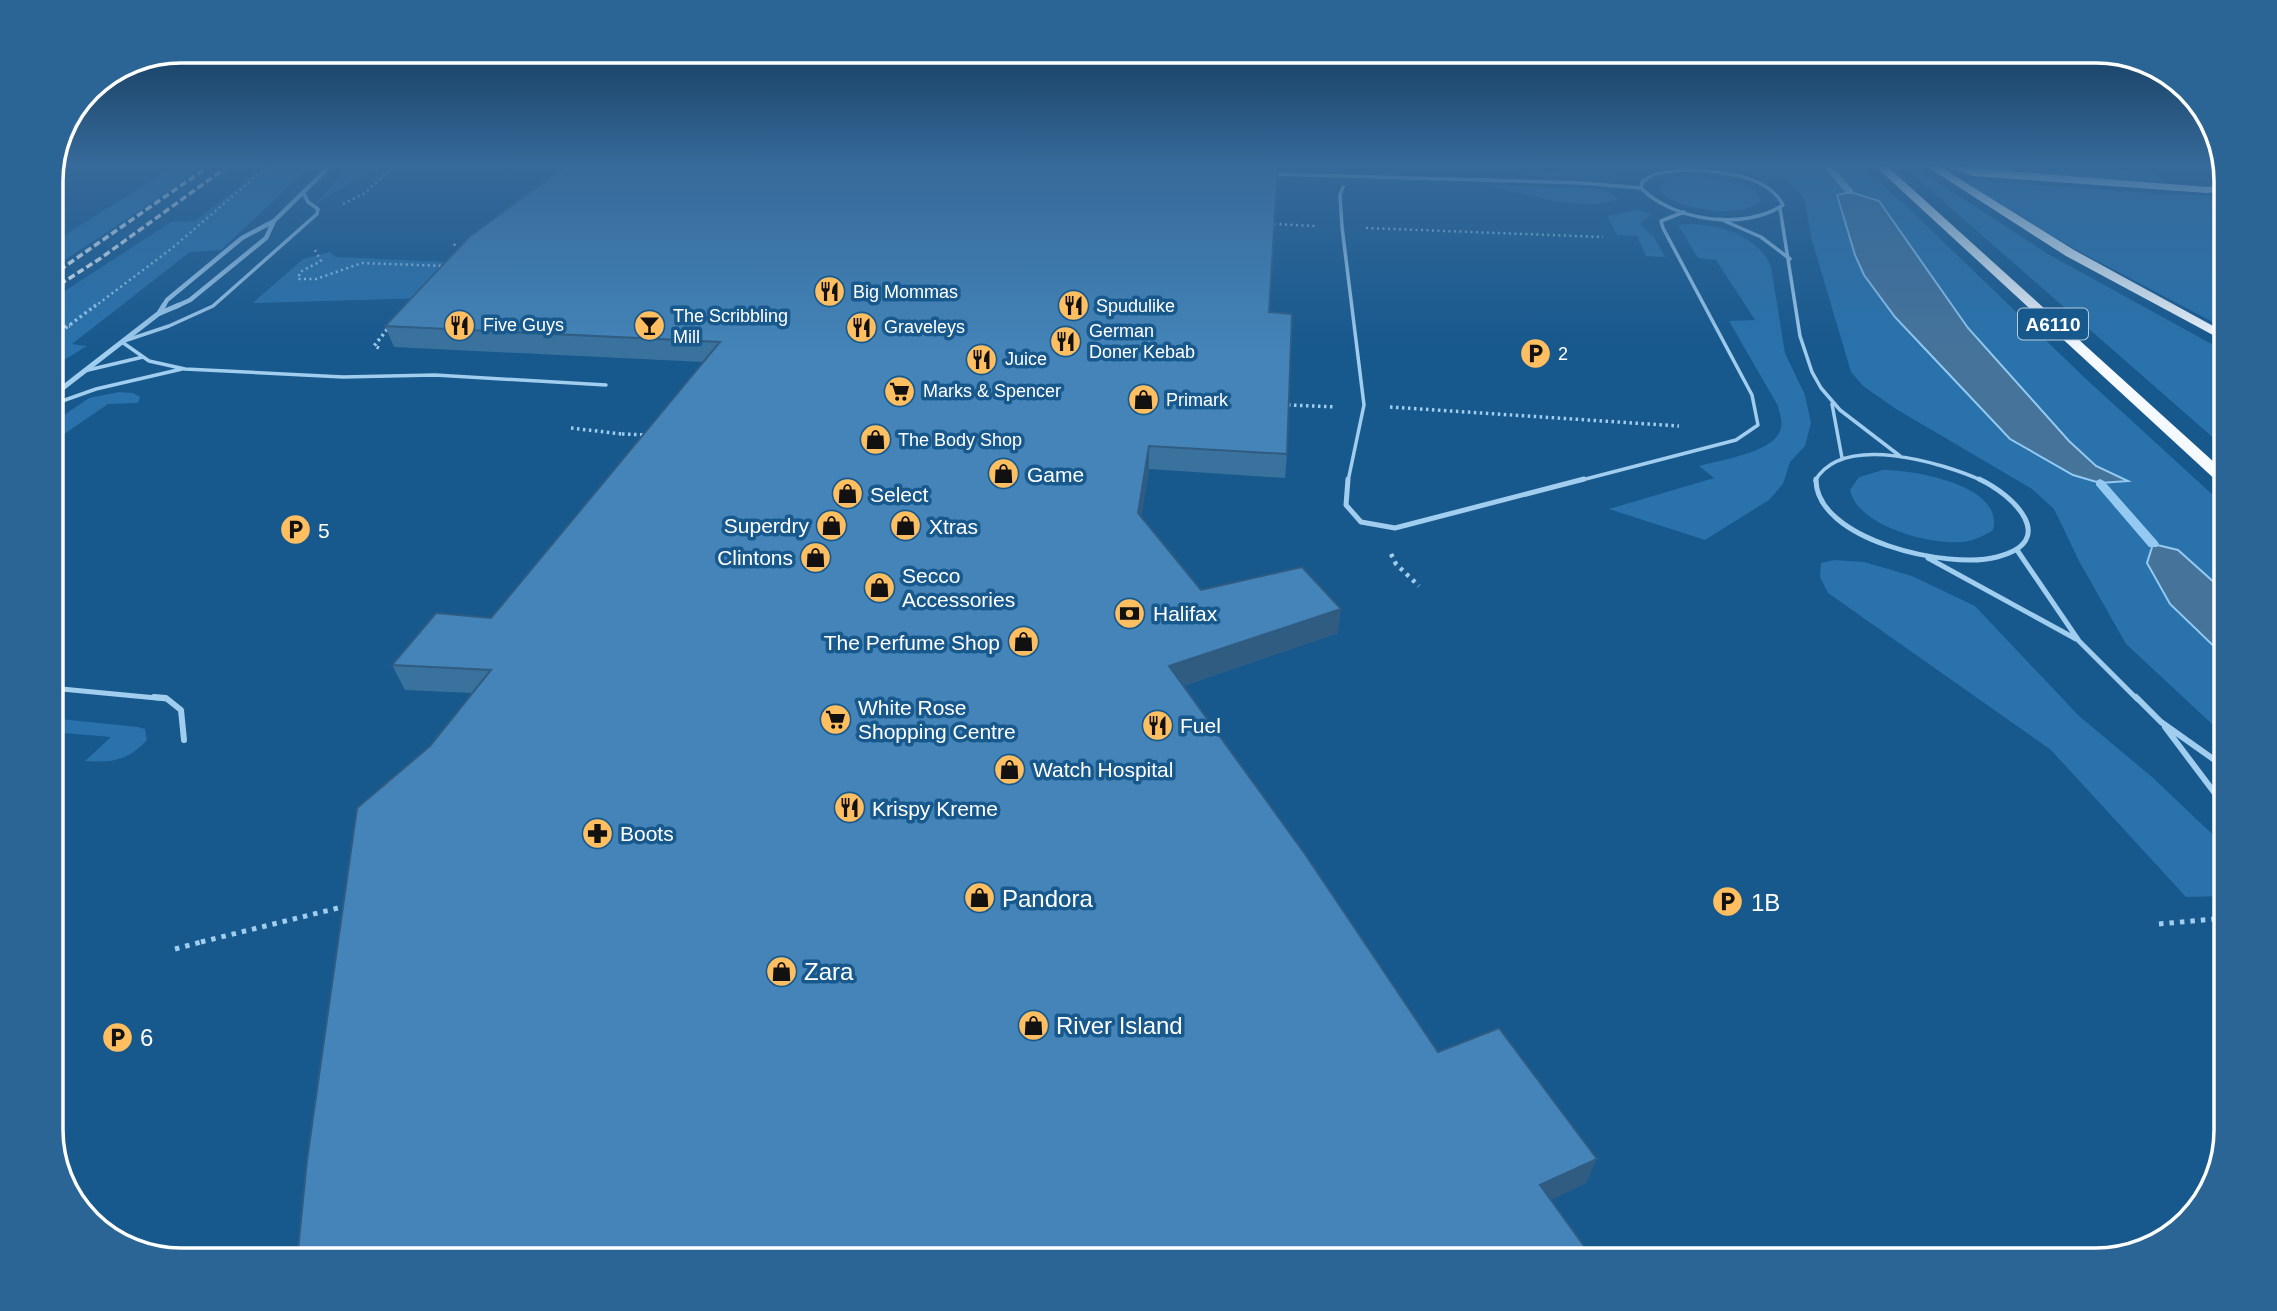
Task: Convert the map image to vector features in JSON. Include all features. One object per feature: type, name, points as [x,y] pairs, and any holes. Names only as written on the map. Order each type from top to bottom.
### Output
[{"type":"highway","name":"A6110","points":[[1947,227],[2214,470]]},
{"type":"highway","points":[[2029,227],[2070,253],[2214,331]]},
{"type":"street","points":[[158,314],[167,300],[242,238],[262,227]]},
{"type":"street","points":[[63,388],[158,314],[190,300],[266,238],[271,227]]},
{"type":"lane","points":[[122,342],[169,326],[214,306],[302,227]]},
{"type":"lane","points":[[1342,227],[1364,405],[1349,468],[1346,505],[1361,522],[1395,528],[1736,440],[1758,425],[1752,395],[1663,227]]},
{"type":"lane","points":[[1739,227],[1761,237],[1790,259]]},
{"type":"lane","points":[[1784,227],[1795,310],[1805,353],[1815,377],[1832,404],[1900,456]]},
{"type":"lane","points":[[122,342],[143,357],[185,369],[343,377],[435,375],[606,385]]},
{"type":"lane","points":[[84,371],[143,357]]},
{"type":"lane","points":[[63,401],[96,389],[185,369]]},
{"type":"lane","points":[[1832,404],[1842,458]]},
{"type":"lane","points":[[1868,454],[1900,456],[1946,466],[1973,476],[2020,508],[2029,529],[2028,539],[2017,550],[1994,559],[1961,561],[1923,556],[1885,544],[1854,530],[1831,514],[1817,496],[1815,480],[1823,467],[1842,458],[1868,454]]},
{"type":"lane","points":[[2017,550],[2078,641],[2161,722],[2214,792]]},
{"type":"lane","points":[[1923,556],[2078,641]]},
{"type":"lane","points":[[63,689],[166,698],[181,710],[184,740]]},
{"type":"lane","points":[[2161,722],[2214,760]]},
{"type":"path","points":[[63,331],[197,227]]},
{"type":"path","points":[[1347,227],[1603,237]]},
{"type":"path","points":[[311,243],[321,261],[300,272],[298,279],[331,276],[361,263],[451,266]]},
{"type":"path","points":[[454,244],[467,263]]},
{"type":"path","points":[[63,326],[71,326]]},
{"type":"path","points":[[386,375],[406,355],[374,346],[390,327]]},
{"type":"path","points":[[1288,405],[1364,405],[1687,426]]},
{"type":"path","points":[[571,428],[656,436]]},
{"type":"path","points":[[175,949],[352,905]]},
{"type":"path","points":[[2159,923],[2214,919]]},
{"type":"shaded area","points":[[78,227],[114,227],[63,261],[63,236]]},
{"type":"shaded area","points":[[163,227],[245,227],[221,250],[190,252],[72,344],[87,346],[63,361],[63,292]]},
{"type":"shaded area","points":[[1613,227],[1643,227],[1654,237],[1665,257],[1646,256],[1637,236],[1617,235]]},
{"type":"shaded area","points":[[1679,227],[1715,227],[1733,232],[1756,246],[1765,256],[1771,267],[1785,353],[1805,395],[1811,423],[1805,446],[1790,462],[1783,484],[1769,500],[1705,540],[1609,509],[1714,478],[1699,466],[1755,451],[1774,440],[1779,433],[1781,420],[1778,406],[1729,321],[1755,320],[1716,260],[1698,258]]},
{"type":"shaded area","points":[[1809,227],[1848,227],[1864,275],[1895,317],[2010,439],[2126,481],[2096,466],[2069,441],[1968,328],[1890,227],[1928,227],[2085,378],[2214,496],[2214,582],[2178,550],[2170,604],[2214,646],[2214,726],[2126,644],[2079,561],[2054,509],[2032,489],[1896,409],[1863,386],[1851,372]]},
{"type":"shaded area","points":[[1847,227],[1897,227],[1968,328],[2069,441],[2096,466],[2128,481],[2100,483],[2073,475],[2010,439],[1895,317],[1864,275]]},
{"type":"shaded area","points":[[1973,227],[2007,227],[2048,254],[2214,345],[2214,438]]},
{"type":"shaded area","points":[[2039,227],[2214,227],[2214,323]]},
{"type":"shaded area","points":[[330,252],[335,257],[467,263],[427,298],[253,303],[303,259]]},
{"type":"shaded area","points":[[119,392],[133,393],[140,397],[138,403],[108,404],[63,435],[63,416],[89,398]]},
{"type":"shaded area","points":[[1883,470],[1935,477],[1972,491],[1985,502],[1993,515],[1993,530],[1971,540],[1949,542],[1915,537],[1881,524],[1856,503],[1850,490],[1859,477]]},
{"type":"shaded area","points":[[2153,544],[2178,550],[2214,582],[2214,646],[2170,604],[2147,563]]},
{"type":"shaded area","points":[[1834,560],[1864,562],[1912,576],[1975,606],[2079,716],[2152,777],[2214,836],[2214,896],[2186,897],[2051,750],[1828,593],[1820,577],[1821,563]]},
{"type":"shaded area","points":[[63,719],[138,727],[145,729],[147,740],[119,759],[85,761],[111,737],[63,733]]},
{"type":"building","name":"White Rose Shopping Centre","points":[[482,227],[1274,227],[1269,312],[1292,314],[1287,454],[1149,446],[1138,513],[1201,590],[1302,567],[1341,609],[1169,666],[1305,854],[1438,1052],[1499,1028],[1597,1159],[1540,1185],[1585,1248],[298,1248],[307,1160],[357,808],[430,746],[491,670],[392,665],[436,613],[491,618],[720,342],[385,326],[470,236]]},
{"type":"waterway","points":[[2100,483],[2153,544]]},
{"type":"railway","points":[[63,268],[121,227]]},
{"type":"railway","points":[[63,282],[144,227]]},
{"type":"place","name":"Big Mommas","points":[[830,292]]},
{"type":"place","name":"Spudulike","points":[[1073,306]]},
{"type":"place","name":"Five Guys","points":[[460,325]]},
{"type":"place","name":"The Scribbling Mill","points":[[650,326]]},
{"type":"place","name":"Graveleys","points":[[861,327]]},
{"type":"place","name":"German Doner Kebab","points":[[1066,341]]},
{"type":"place","name":"2","points":[[1535,354]]},
{"type":"place","name":"Juice","points":[[982,359]]},
{"type":"place","name":"Marks & Spencer","points":[[900,391]]},
{"type":"place","name":"Primark","points":[[1143,400]]},
{"type":"place","name":"The Body Shop","points":[[875,440]]},
{"type":"place","name":"Game","points":[[1004,474]]},
{"type":"place","name":"Select","points":[[847,494]]},
{"type":"place","name":"Superdry","points":[[832,525]]},
{"type":"place","name":"Xtras","points":[[906,526]]},
{"type":"place","name":"5","points":[[295,530]]},
{"type":"place","name":"Clintons","points":[[816,557]]},
{"type":"place","name":"Secco Accessories","points":[[879,587]]},
{"type":"place","name":"Halifax","points":[[1130,613]]},
{"type":"place","name":"The Perfume Shop","points":[[1023,642]]},
{"type":"place","name":"White Rose Shopping Centre","points":[[835,719]]},
{"type":"place","name":"Fuel","points":[[1157,725]]},
{"type":"place","name":"Watch Hospital","points":[[1010,769]]},
{"type":"place","name":"Krispy Kreme","points":[[849,808]]},
{"type":"place","name":"Boots","points":[[597,833]]},
{"type":"place","name":"Pandora","points":[[979,898]]},
{"type":"place","name":"1B","points":[[1728,902]]},
{"type":"place","name":"Zara","points":[[781,971]]},
{"type":"place","name":"River Island","points":[[1033,1025]]},
{"type":"place","name":"6","points":[[117,1037]]}]
